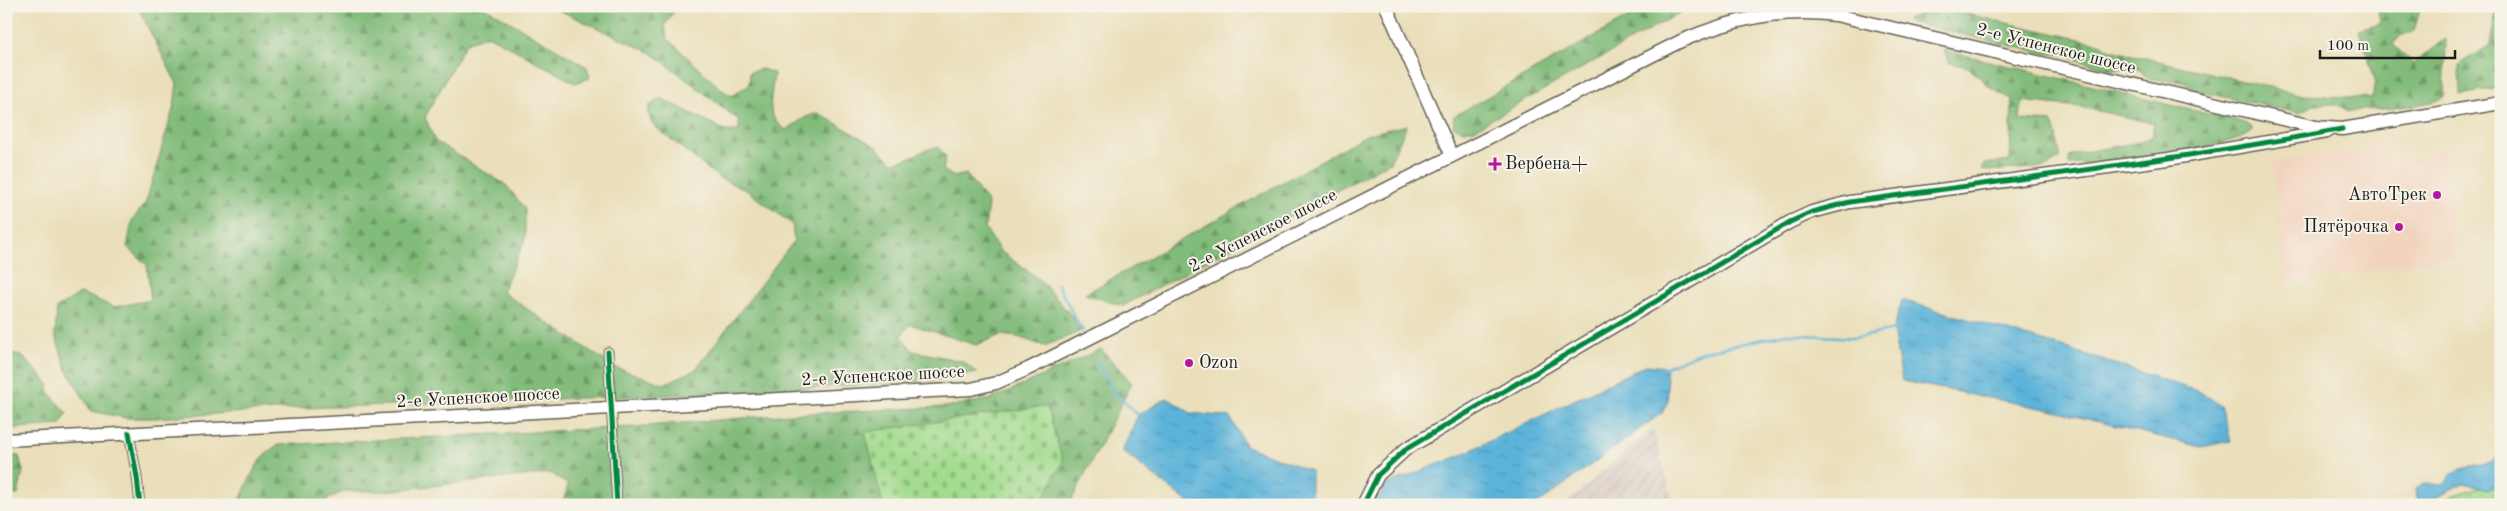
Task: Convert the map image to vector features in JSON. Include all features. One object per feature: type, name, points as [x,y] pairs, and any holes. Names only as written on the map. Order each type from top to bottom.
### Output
[{"type":"main road","points":[[1386,6],[1452,156]]},
{"type":"main road","name":"2-е Успенское шоссе","points":[[6,440],[971,389],[996,383],[1028,369],[1681,41],[1733,21],[1788,12],[1836,15],[1889,26],[2316,128],[2342,129],[2501,103]]},
{"type":"main road","points":[[2267,117],[2278,127],[2275,142]]},
{"type":"main road","points":[[1364,500],[1383,469],[1406,449],[1790,222],[1812,212],[1850,202],[2085,171],[2275,142],[2342,129]]},
{"type":"street","points":[[608,352],[618,505]]},
{"type":"street","points":[[129,433],[140,505]]},
{"type":"shaded area","points":[[2385,147],[2387,166],[2444,150],[2454,258],[2283,282],[2272,161]]},
{"type":"shaded area","points":[[1653,428],[1674,505],[1564,505]]},
{"type":"green space","points":[[137,6],[483,6],[587,67],[590,78],[575,83],[488,35],[466,43],[425,117],[435,141],[506,185],[525,209],[525,240],[502,292],[614,367],[664,384],[695,370],[794,241],[792,224],[745,189],[719,178],[652,124],[648,113],[649,106],[661,98],[726,131],[739,131],[739,120],[652,53],[550,6],[677,6],[665,25],[667,38],[722,90],[732,96],[749,84],[750,72],[762,69],[774,73],[771,97],[772,112],[774,118],[786,130],[806,117],[818,113],[877,147],[892,162],[904,160],[938,147],[946,157],[943,170],[954,177],[966,174],[988,203],[985,228],[1000,251],[1040,280],[1084,330],[1044,346],[1018,337],[1001,335],[976,345],[910,324],[901,336],[913,351],[962,361],[977,373],[934,380],[751,392],[305,408],[154,418],[126,418],[91,411],[67,370],[55,335],[57,308],[81,293],[114,307],[151,300],[147,265],[127,247],[132,221],[146,202],[174,106],[177,84]]},
{"type":"green space","points":[[1648,6],[1692,6],[1473,130],[1461,130],[1453,126],[1454,116]]},
{"type":"green space","points":[[1930,6],[2102,44],[2111,50],[2303,95],[2372,98],[2376,83],[2359,30],[2380,24],[2378,6],[2421,6],[2414,31],[2400,36],[2393,44],[2413,64],[2446,39],[2444,97],[2433,102],[2395,108],[2348,111],[2336,104],[2312,105],[2299,113],[2192,90],[2187,82],[2148,79],[2139,69],[2112,70],[2077,60],[2068,54],[2046,54],[1909,22],[1907,19],[1926,12]]},
{"type":"green space","points":[[2497,6],[2501,6],[2501,88],[2460,95],[2459,65],[2490,45]]},
{"type":"green space","points":[[1943,50],[2245,123],[2253,129],[2242,137],[2196,149],[2137,159],[2069,165],[2069,157],[2078,153],[2140,142],[2153,136],[2153,123],[2080,107],[2022,101],[2020,120],[2053,122],[2061,158],[2046,167],[1982,170],[1984,164],[2010,161],[2012,99],[1992,89],[1968,67],[1950,63]]},
{"type":"green space","points":[[1407,125],[1390,162],[1123,306],[1085,294],[1368,134]]},
{"type":"green space","points":[[1101,349],[1132,383],[1069,505],[562,505],[568,485],[551,473],[386,491],[345,491],[326,500],[324,505],[238,505],[258,463],[270,450],[278,445],[634,427],[791,414],[946,407],[992,399]]},
{"type":"green space","points":[[6,350],[23,357],[49,384],[48,391],[67,413],[60,425],[6,429]]},
{"type":"green space","points":[[1047,406],[1063,462],[1040,505],[883,505],[865,432]]},
{"type":"green space","points":[[6,455],[19,456],[23,471],[18,495],[6,494]]},
{"type":"green space","points":[[2501,480],[2501,505],[2423,505]]},
{"type":"water","points":[[1902,300],[2060,346],[2203,393],[2221,406],[2231,441],[2201,447],[2051,410],[1902,381],[1893,330]]},
{"type":"water","points":[[1646,365],[1666,367],[1668,401],[1662,413],[1536,505],[1374,505],[1387,484],[1457,457]]},
{"type":"water","points":[[1167,398],[1191,413],[1230,417],[1246,446],[1311,471],[1311,505],[1189,503],[1122,451],[1138,415]]},
{"type":"water","points":[[2501,450],[2501,483],[2489,489],[2463,483],[2426,502],[2416,498],[2415,490],[2423,484],[2444,485],[2454,472],[2467,467],[2486,464],[2497,457]]},
{"type":"waterway","points":[[1057,283],[1083,333]]},
{"type":"waterway","points":[[1666,367],[1702,352],[1787,334],[1855,338],[1893,330]]},
{"type":"waterway","points":[[1097,361],[1112,390],[1138,415]]},
{"type":"cycle path","points":[[1363,505],[1378,475],[1406,449],[1790,222],[1812,212],[1850,202],[2158,160],[2342,129]]},
{"type":"cycle path","points":[[608,352],[617,505]]},
{"type":"cycle path","points":[[129,433],[140,505]]},
{"type":"place","name":"Вербена+","points":[[1495,164]]},
{"type":"place","name":"АвтоТрек","points":[[2437,195]]},
{"type":"place","name":"Пятёрочка","points":[[2399,227]]},
{"type":"place","name":"Ozon","points":[[1189,363]]}]
